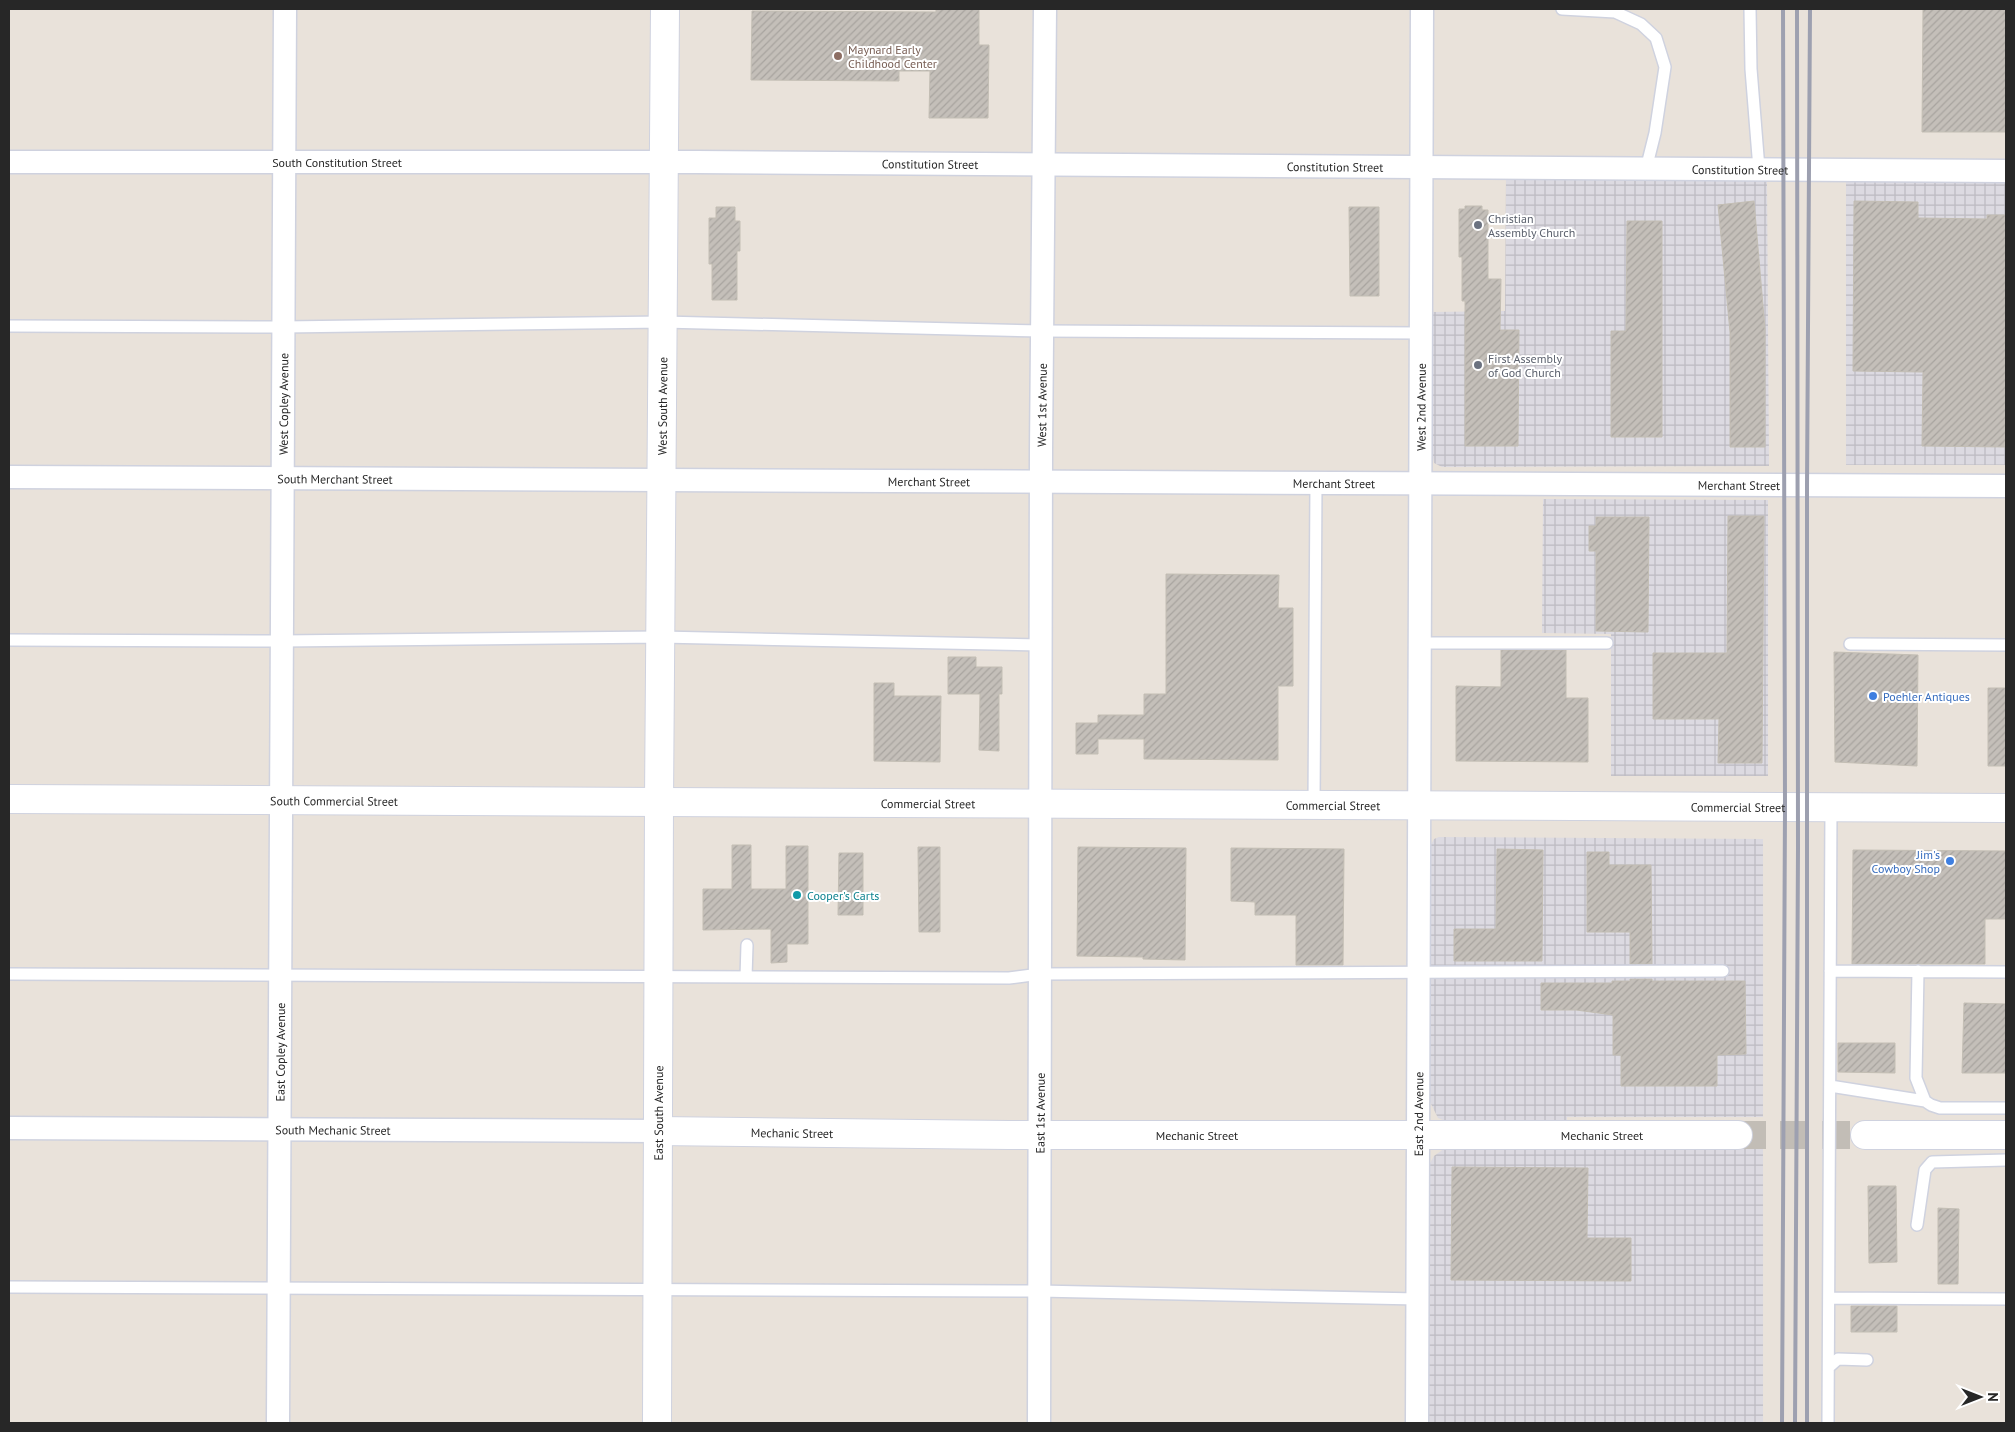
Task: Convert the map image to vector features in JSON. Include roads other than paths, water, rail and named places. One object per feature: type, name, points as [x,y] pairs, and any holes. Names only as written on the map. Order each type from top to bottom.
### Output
[{"type":"main road","name":"West South Avenue","points":[[660,802],[665,9]]},
{"type":"main road","name":"South Commercial Street","points":[[9,799],[660,802]]},
{"type":"main road","name":"Commercial Street","points":[[660,802],[2006,808]]},
{"type":"main road","name":"East South Avenue","points":[[657,1423],[660,802]]},
{"type":"main road","name":"Mechanic Street","points":[[657,1132],[1419,1135],[1738,1134]]},
{"type":"main road","points":[[1865,1134],[2006,1134]]},
{"type":"street","name":"West Copley Avenue","points":[[281,801],[285,9]]},
{"type":"street","name":"West 1st Avenue","points":[[1040,803],[1042,166],[1045,9]]},
{"type":"street","name":"West 2nd Avenue","points":[[1419,805],[1422,9]]},
{"type":"street","name":"South Constitution Street","points":[[9,162],[284,164],[664,162]]},
{"type":"street","name":"Constitution Street","points":[[664,162],[2006,171]]},
{"type":"street","name":"South Merchant Street","points":[[9,477],[661,480]]},
{"type":"street","name":"Merchant Street","points":[[661,480],[2006,486]]},
{"type":"street","name":"East Copley Avenue","points":[[278,1423],[281,801]]},
{"type":"street","name":"East 1st Avenue","points":[[1039,1423],[1040,803]]},
{"type":"street","name":"East 2nd Avenue","points":[[1417,1423],[1419,805]]},
{"type":"street","name":"South Mechanic Street","points":[[9,1128],[657,1132]]},
{"type":"lane","points":[[1562,9],[1615,12],[1641,24],[1656,38],[1665,67],[1655,133],[1646,169]]},
{"type":"lane","points":[[1750,9],[1751,69],[1759,170]]},
{"type":"lane","points":[[9,326],[283,327],[663,322],[1042,331],[1421,333]]},
{"type":"lane","points":[[1314,805],[1316,483]]},
{"type":"lane","points":[[9,640],[282,641],[661,637],[1040,645]]},
{"type":"lane","points":[[1420,643],[1607,643]]},
{"type":"lane","points":[[1850,644],[2006,645]]},
{"type":"lane","points":[[1828,1423],[1831,807]]},
{"type":"lane","points":[[746,945],[746,977]]},
{"type":"lane","points":[[9,974],[1009,978],[1040,974],[1723,971]]},
{"type":"lane","points":[[1830,971],[2006,972]]},
{"type":"lane","points":[[1918,971],[1916,1078],[1926,1100]]},
{"type":"lane","points":[[1830,1086],[1926,1100],[1940,1108],[2006,1108]]},
{"type":"lane","points":[[1918,1225],[1928,1164],[1932,1162],[2006,1160]]},
{"type":"lane","points":[[9,1286],[279,1289],[1039,1291],[1418,1299]]},
{"type":"lane","points":[[1829,1298],[2006,1299]]},
{"type":"lane","points":[[1828,1367],[1838,1359],[1867,1360]]},
{"type":"tunnel","points":[[1738,1135],[1865,1135]]},
{"type":"railway","points":[[1782,1423],[1785,807],[1783,9]]},
{"type":"railway","points":[[1795,1423],[1798,847],[1797,9]]},
{"type":"railway","points":[[1807,1423],[1807,485],[1810,9]]},
{"type":"place","name":"Maynard Early Childhood Center","points":[[838,56]]},
{"type":"place","name":"Christian Assembly Church","points":[[1478,225]]},
{"type":"place","name":"First Assembly of God Church","points":[[1478,365]]},
{"type":"place","name":"Poehler Antiques","points":[[1873,696]]},
{"type":"place","name":"Jim's Cowboy Shop","points":[[1950,861]]},
{"type":"place","name":"Cooper's Carts","points":[[797,895]]}]
